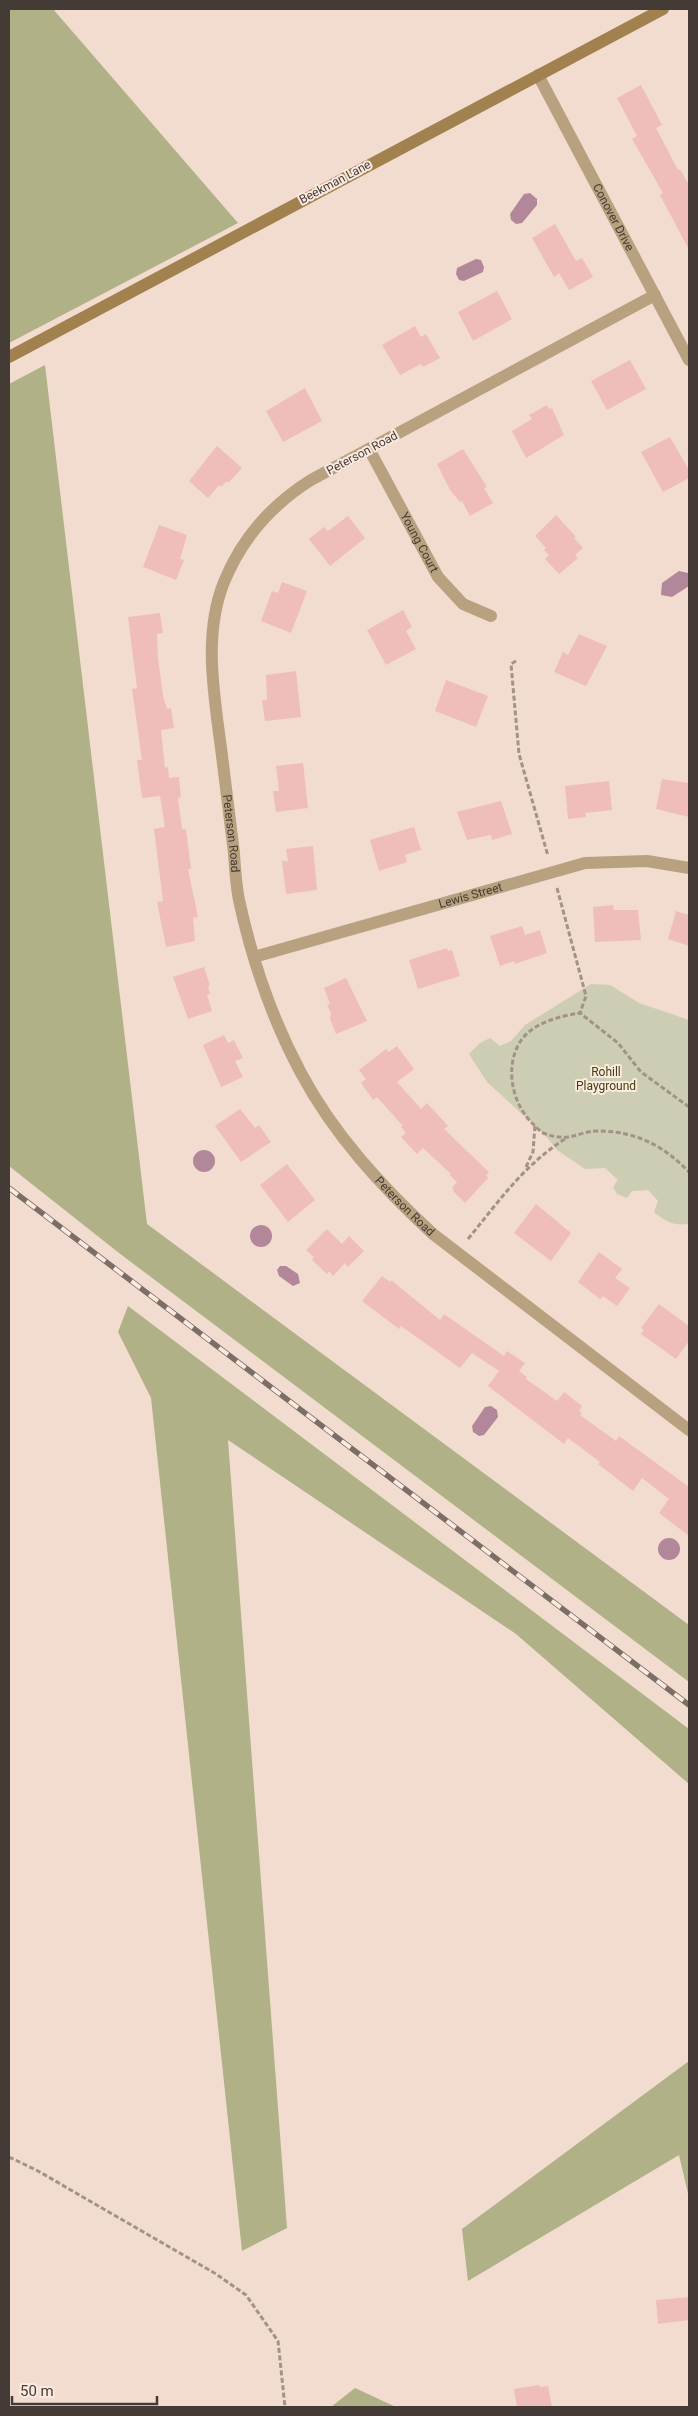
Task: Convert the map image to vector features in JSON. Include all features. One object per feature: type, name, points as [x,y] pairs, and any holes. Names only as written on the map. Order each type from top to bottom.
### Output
[{"type":"street","name":"Beekman Lane","points":[[9,357],[663,9]]},
{"type":"street","name":"Conover Drive","points":[[538,75],[689,360]]},
{"type":"street","name":"Peterson Road","points":[[655,295],[369,449],[286,496],[262,518],[240,548],[223,583],[215,613],[211,645],[213,682],[239,898],[254,957],[278,1025],[301,1074],[329,1119],[365,1165],[398,1201],[456,1253],[689,1430]]},
{"type":"street","name":"Young Court","points":[[369,449],[438,577],[463,604],[491,616]]},
{"type":"street","name":"Lewis Street","points":[[254,957],[585,863],[648,861],[689,868]]},
{"type":"path","points":[[516,660],[511,664],[519,754],[548,856]]},
{"type":"path","points":[[557,888],[586,996],[580,1013]]},
{"type":"path","points":[[565,1139],[544,1134],[522,1113],[515,1100],[512,1078],[514,1053],[523,1037],[544,1022],[560,1016],[580,1013],[618,1043],[641,1072],[689,1108]]},
{"type":"path","points":[[526,1168],[533,1152],[535,1125]]},
{"type":"path","points":[[468,1239],[526,1168],[544,1152],[565,1139],[597,1130],[645,1139],[672,1154],[689,1172]]},
{"type":"path","points":[[9,2157],[38,2171],[216,2274],[246,2295],[278,2341],[285,2407]]},
{"type":"green space","points":[[9,9],[53,9],[238,223],[9,343]]},
{"type":"green space","points":[[45,365],[147,1224],[689,1625],[689,1682],[119,1253],[9,1166],[9,384]]},
{"type":"green space","name":"Rohill Playground","points":[[591,984],[610,985],[639,1003],[689,1020],[689,1224],[670,1222],[654,1212],[658,1201],[648,1190],[632,1191],[627,1198],[617,1194],[613,1187],[618,1180],[605,1168],[585,1169],[557,1150],[544,1134],[487,1082],[469,1054],[480,1043],[490,1038],[500,1046],[511,1041],[525,1025]]},
{"type":"green space","points":[[128,1306],[689,1729],[689,1784],[516,1634],[228,1440],[287,2228],[242,2251],[151,1398],[118,1332]]},
{"type":"green space","points":[[689,2061],[689,2198],[679,2155],[468,2281],[462,2229]]},
{"type":"green space","points":[[355,2388],[396,2407],[331,2407]]},
{"type":"shaded area","points":[[530,193],[537,199],[537,205],[522,223],[516,224],[511,220],[510,214],[524,194]]},
{"type":"shaded area","points":[[476,259],[481,260],[484,267],[483,272],[464,281],[459,280],[456,274],[457,268]]},
{"type":"shaded area","points":[[679,571],[688,573],[689,586],[672,597],[661,595],[662,583]]},
{"type":"shaded area","points":[[204,1150],[212,1153],[215,1161],[212,1169],[204,1172],[196,1169],[193,1161],[196,1153]]},
{"type":"shaded area","points":[[261,1225],[269,1228],[272,1236],[269,1244],[261,1247],[253,1244],[250,1236],[253,1228]]},
{"type":"shaded area","points":[[280,1266],[286,1266],[298,1274],[300,1283],[293,1286],[279,1276],[277,1270]]},
{"type":"shaded area","points":[[491,1406],[497,1410],[498,1417],[484,1435],[479,1436],[473,1432],[472,1426],[485,1407]]},
{"type":"shaded area","points":[[669,1538],[677,1541],[680,1549],[677,1557],[669,1560],[661,1557],[658,1549],[661,1541]]},
{"type":"building","points":[[641,85],[662,125],[656,128],[678,170],[680,169],[689,185],[689,250],[660,195],[663,193],[632,139],[637,136],[617,98]]},
{"type":"building","points":[[555,224],[576,261],[582,258],[593,277],[569,290],[559,273],[554,277],[532,238]]},
{"type":"building","points":[[497,291],[512,319],[473,341],[458,312]]},
{"type":"building","points":[[415,326],[421,337],[426,334],[440,358],[423,367],[421,364],[400,375],[382,345]]},
{"type":"building","points":[[630,360],[646,389],[607,410],[591,381]]},
{"type":"building","points":[[305,388],[322,421],[283,442],[266,411]]},
{"type":"building","points":[[547,405],[549,409],[552,408],[564,435],[526,458],[512,431],[532,419],[529,415]]},
{"type":"building","points":[[670,437],[689,470],[689,478],[663,492],[641,452]]},
{"type":"building","points":[[217,446],[242,468],[228,483],[227,481],[221,487],[219,485],[208,498],[189,481]]},
{"type":"building","points":[[463,449],[487,487],[484,488],[493,503],[470,516],[462,501],[460,502],[450,490],[437,464]]},
{"type":"building","points":[[556,515],[576,537],[574,538],[583,548],[575,555],[578,558],[559,574],[545,559],[549,555],[544,550],[546,548],[535,536]]},
{"type":"building","points":[[348,516],[365,538],[330,566],[309,539],[324,527],[328,531]]},
{"type":"building","points":[[159,525],[187,535],[180,559],[184,560],[176,580],[143,567]]},
{"type":"building","points":[[282,582],[307,591],[291,633],[261,621],[272,591],[278,593]]},
{"type":"building","points":[[403,610],[412,627],[406,631],[416,649],[386,665],[367,630]]},
{"type":"building","points":[[160,613],[163,633],[157,634],[158,658],[163,696],[167,709],[171,708],[174,728],[161,730],[165,768],[168,767],[169,778],[179,777],[181,797],[178,798],[182,829],[186,829],[191,869],[188,869],[198,917],[193,918],[195,941],[166,947],[157,902],[163,901],[154,829],[165,827],[160,796],[142,798],[137,760],[142,760],[132,689],[137,688],[128,617]]},
{"type":"building","points":[[579,634],[607,646],[586,686],[554,672],[563,652],[568,655]]},
{"type":"building","points":[[296,671],[301,717],[265,721],[262,700],[267,700],[266,675]]},
{"type":"building","points":[[446,680],[488,696],[476,727],[435,711]]},
{"type":"building","points":[[303,763],[308,808],[276,812],[273,791],[279,791],[276,766]]},
{"type":"building","points":[[662,779],[689,783],[689,817],[656,809]]},
{"type":"building","points":[[609,781],[612,810],[585,813],[586,817],[568,819],[565,786]]},
{"type":"building","points":[[501,801],[512,834],[492,840],[491,835],[467,840],[457,812]]},
{"type":"building","points":[[414,827],[421,850],[405,855],[407,862],[379,871],[370,840]]},
{"type":"building","points":[[313,846],[317,890],[286,894],[282,861],[288,861],[286,849]]},
{"type":"building","points":[[613,905],[614,910],[638,910],[641,940],[595,942],[593,907]]},
{"type":"building","points":[[676,911],[689,915],[689,946],[668,939]]},
{"type":"building","points":[[522,926],[525,935],[540,930],[547,953],[515,964],[514,961],[500,966],[490,936]]},
{"type":"building","points":[[447,948],[448,951],[452,950],[460,976],[418,989],[409,960]]},
{"type":"building","points":[[204,967],[210,986],[208,986],[210,994],[207,995],[212,1011],[188,1019],[173,977]]},
{"type":"building","points":[[346,978],[367,1021],[336,1034],[330,1019],[331,1013],[327,1005],[330,1004],[324,988]]},
{"type":"building","points":[[224,1035],[228,1043],[234,1040],[243,1058],[235,1061],[243,1077],[221,1087],[203,1045]]},
{"type":"building","points":[[397,1046],[414,1069],[397,1082],[421,1109],[427,1103],[448,1126],[444,1129],[489,1172],[486,1175],[488,1178],[465,1203],[453,1191],[452,1188],[457,1182],[451,1174],[423,1148],[417,1154],[401,1137],[406,1133],[401,1127],[403,1126],[377,1097],[373,1100],[361,1083],[366,1079],[359,1070],[386,1049],[389,1052]]},
{"type":"building","points":[[240,1109],[255,1128],[259,1125],[271,1142],[241,1162],[215,1126]]},
{"type":"building","points":[[287,1164],[315,1200],[288,1222],[260,1185]]},
{"type":"building","points":[[536,1204],[571,1233],[551,1261],[514,1233]]},
{"type":"building","points":[[327,1229],[342,1244],[349,1236],[364,1251],[348,1267],[345,1263],[333,1276],[329,1271],[327,1274],[312,1260],[314,1257],[306,1250]]},
{"type":"building","points":[[599,1252],[622,1269],[615,1278],[630,1288],[617,1306],[603,1296],[600,1299],[578,1282]]},
{"type":"building","points":[[382,1276],[390,1282],[391,1280],[440,1320],[444,1314],[504,1356],[507,1351],[525,1363],[519,1371],[527,1377],[526,1379],[557,1401],[564,1392],[582,1406],[579,1411],[582,1413],[580,1415],[616,1441],[619,1436],[689,1487],[689,1536],[659,1513],[669,1499],[642,1478],[633,1491],[598,1464],[600,1462],[568,1438],[564,1444],[488,1386],[499,1371],[472,1353],[460,1368],[401,1326],[399,1329],[362,1301]]},
{"type":"building","points":[[659,1304],[689,1326],[689,1341],[676,1359],[641,1334],[644,1330],[641,1328]]},
{"type":"building","points":[[689,2297],[689,2320],[658,2324],[656,2300]]},
{"type":"building","points":[[539,2385],[540,2387],[548,2386],[552,2407],[517,2407],[514,2389]]},
{"type":"railway","points":[[9,1188],[689,1705]]}]
